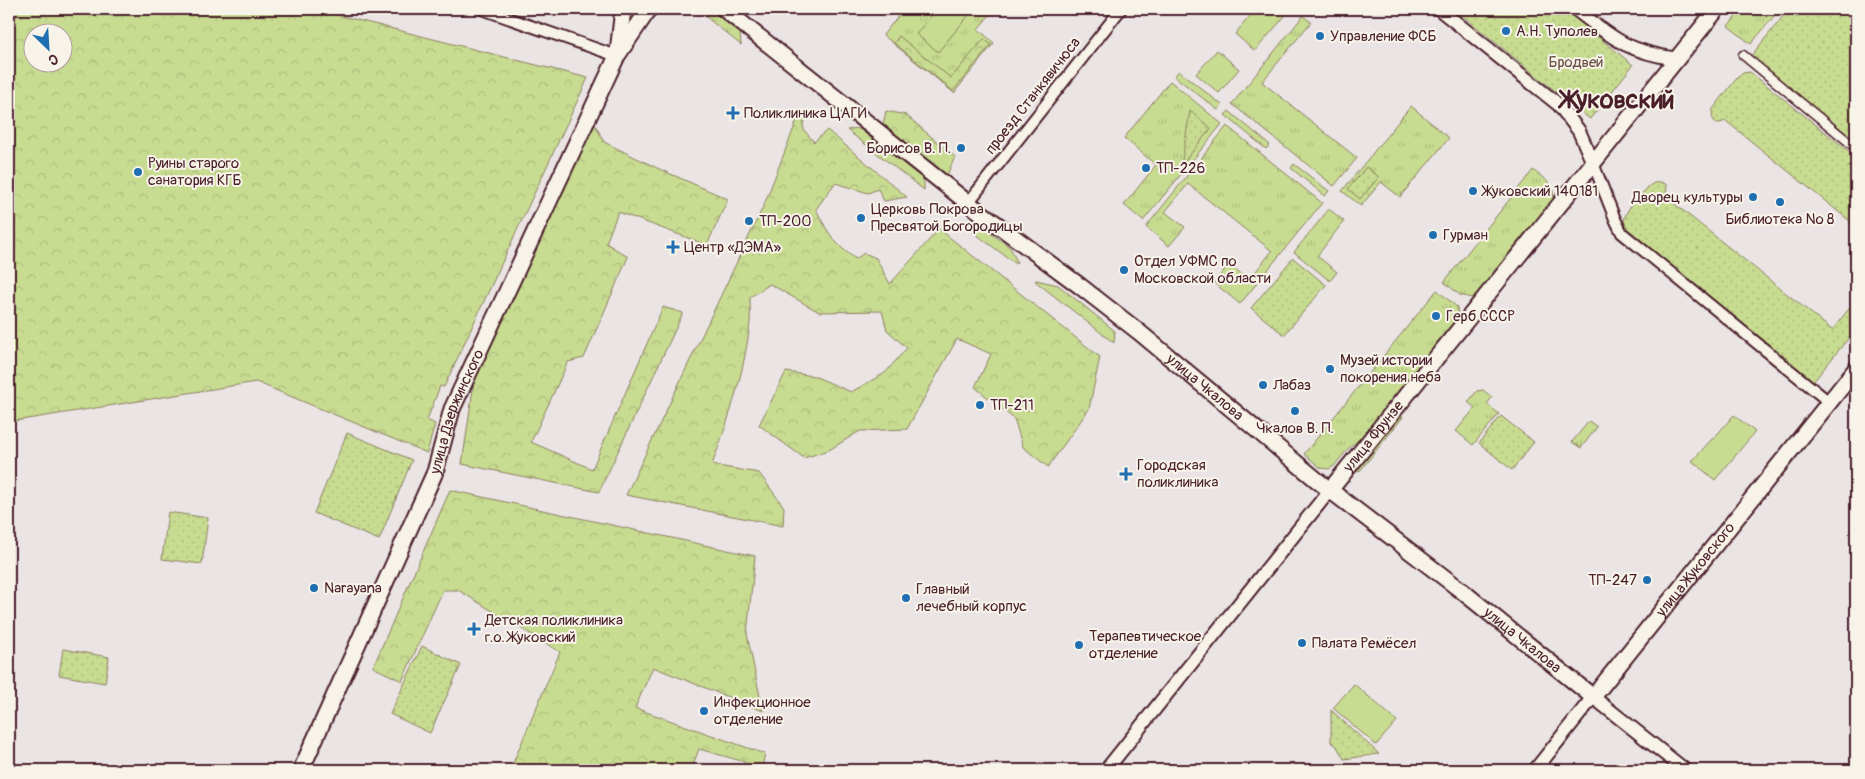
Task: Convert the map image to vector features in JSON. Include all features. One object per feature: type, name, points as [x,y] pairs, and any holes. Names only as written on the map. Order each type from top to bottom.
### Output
[{"type":"main road","name":"улица Дзержинского","points":[[617,56],[623,9]]},
{"type":"main road","name":"улица Дзержинского","points":[[301,770],[435,472],[452,409],[617,56],[649,9]]},
{"type":"main road","name":"улица Чкалова","points":[[724,9],[968,203],[1080,286],[1330,490],[1593,697]]},
{"type":"main road","name":"улица Фрунзе","points":[[1330,490],[1717,9]]},
{"type":"main road","name":"улица Жуковского","points":[[1593,697],[1856,369]]},
{"type":"street","points":[[482,9],[617,56]]},
{"type":"street","name":"проезд Станкявичюса","points":[[968,203],[1121,9]]},
{"type":"street","points":[[1439,9],[1560,105],[1579,131],[1614,219],[1622,233],[1829,402]]},
{"type":"street","points":[[1576,9],[1625,46],[1650,54],[1676,59]]},
{"type":"street","points":[[1743,55],[1856,148]]},
{"type":"street","name":"улица Фрунзе","points":[[1106,770],[1330,490]]},
{"type":"street","name":"улица Жуковского","points":[[1535,770],[1593,697]]},
{"type":"street","name":"улица Чкалова","points":[[1593,697],[1685,770]]},
{"type":"green space","points":[[9,9],[314,9],[588,78],[444,387],[440,386],[427,420],[435,424],[427,453],[256,382],[9,422]]},
{"type":"green space","points":[[904,9],[995,9],[978,29],[994,43],[954,93],[883,35]]},
{"type":"green space","points":[[937,9],[974,9],[938,52],[916,34]]},
{"type":"green space","points":[[1256,9],[1276,9],[1285,16],[1255,51],[1235,34]]},
{"type":"green space","name":"Бродвей","points":[[1454,9],[1564,9],[1633,65],[1590,119]]},
{"type":"green space","points":[[1742,9],[1780,9],[1751,44],[1728,26]]},
{"type":"green space","points":[[1789,9],[1856,9],[1856,141],[1751,56]]},
{"type":"green space","points":[[712,10],[740,33],[741,45],[706,17]]},
{"type":"green space","points":[[1303,16],[1311,22],[1262,82],[1357,158],[1334,186],[1232,104]]},
{"type":"green space","points":[[899,36],[951,78],[984,39],[991,45],[953,91],[894,43]]},
{"type":"green space","points":[[1217,50],[1239,69],[1219,93],[1196,74]]},
{"type":"green space","points":[[1179,71],[1222,105],[1218,110],[1174,76]]},
{"type":"green space","points":[[1750,72],[1856,157],[1856,226],[1726,121],[1716,124],[1712,117],[1713,109],[1737,78],[1743,73]]},
{"type":"green space","points":[[1170,81],[1222,124],[1143,221],[1124,205],[1156,165],[1124,138]]},
{"type":"green space","points":[[1411,106],[1449,138],[1400,197],[1381,182],[1361,206],[1342,191]]},
{"type":"green space","points":[[886,111],[906,115],[955,157],[947,175],[883,124]]},
{"type":"green space","points":[[1190,111],[1211,128],[1181,166]]},
{"type":"green space","points":[[1229,111],[1270,145],[1266,149],[1225,115]]},
{"type":"green space","points":[[799,115],[806,119],[803,124],[804,130],[814,142],[827,130],[907,197],[884,201],[878,189],[868,193],[835,183],[816,209],[832,237],[848,254],[856,259],[864,253],[876,258],[890,284],[939,229],[1100,357],[1089,409],[1048,467],[1023,447],[1014,419],[975,387],[991,354],[957,339],[907,429],[860,431],[829,450],[804,458],[759,425],[786,372],[814,376],[851,392],[885,373],[907,348],[887,330],[882,311],[819,312],[770,284],[750,297],[750,327],[743,365],[712,465],[759,473],[784,507],[783,526],[626,495],[764,205]]},
{"type":"green space","points":[[593,120],[604,142],[728,199],[707,245],[618,212],[606,243],[628,257],[584,358],[568,362],[531,442],[592,469],[663,307],[683,313],[599,492],[462,464],[474,382]]},
{"type":"green space","points":[[1227,126],[1322,203],[1240,304],[1214,283],[1229,264],[1249,280],[1272,251],[1188,184],[1165,212],[1185,227],[1169,246],[1146,227]]},
{"type":"green space","points":[[857,128],[922,178],[924,190],[847,130]]},
{"type":"green space","points":[[1294,164],[1329,191],[1325,196],[1291,168]]},
{"type":"green space","points":[[1366,167],[1379,177],[1360,199],[1348,189]]},
{"type":"green space","points":[[1533,170],[1552,187],[1552,202],[1478,294],[1472,298],[1460,295],[1444,282]]},
{"type":"green space","points":[[1661,182],[1667,185],[1666,197],[1832,330],[1856,300],[1856,329],[1813,382],[1628,233],[1624,220],[1626,214],[1649,186]]},
{"type":"green space","points":[[1329,209],[1344,221],[1317,256],[1337,272],[1330,281],[1294,252]]},
{"type":"green space","points":[[983,228],[1010,247],[1017,262],[1016,264],[969,229]]},
{"type":"green space","points":[[1293,258],[1326,285],[1284,335],[1251,308]]},
{"type":"green space","points":[[1035,281],[1058,285],[1115,331],[1114,343]]},
{"type":"green space","points":[[1437,290],[1457,307],[1458,317],[1456,323],[1368,431],[1348,449],[1334,466],[1329,469],[1321,468],[1304,454]]},
{"type":"green space","points":[[1483,390],[1492,397],[1487,404],[1499,414],[1473,445],[1456,431],[1475,408],[1468,402],[1477,391]]},
{"type":"green space","points":[[1734,415],[1755,432],[1715,480],[1692,461]]},
{"type":"green space","points":[[1402,416],[1359,472],[1357,471],[1358,467],[1398,417]]},
{"type":"green space","points":[[1501,416],[1534,442],[1512,470],[1479,443]]},
{"type":"green space","points":[[1589,421],[1597,427],[1581,448],[1572,442]]},
{"type":"green space","points":[[347,433],[412,460],[379,540],[314,513]]},
{"type":"green space","points":[[450,490],[755,556],[747,634],[763,711],[653,667],[635,708],[765,754],[761,770],[743,770],[745,762],[699,749],[691,770],[510,770],[560,652],[458,590],[443,590],[402,681],[373,667]]},
{"type":"green space","points":[[168,512],[208,518],[202,564],[162,559]]},
{"type":"green space","points":[[422,646],[461,665],[430,733],[390,714]]},
{"type":"green space","points":[[63,649],[109,657],[105,683],[59,675]]},
{"type":"green space","points":[[1354,684],[1397,721],[1376,745],[1333,708]]},
{"type":"green space","points":[[1331,710],[1379,754],[1344,759],[1336,745],[1331,742]]},
{"type":"place","name":"А.Н. Туполев","points":[[1506,31]]},
{"type":"place","name":"Управление ФСБ","points":[[1320,36]]},
{"type":"place","name":"Поликлиника ЦАГИ","points":[[733,113]]},
{"type":"place","name":"Борисов В. П.","points":[[961,148]]},
{"type":"place","name":"ТП-226","points":[[1146,168]]},
{"type":"place","name":"Руины старого санатория КГБ","points":[[138,172]]},
{"type":"place","name":"Жуковский 140181","points":[[1473,191]]},
{"type":"place","name":"Дворец культуры","points":[[1753,197]]},
{"type":"place","name":"Библиотека № 8","points":[[1780,202]]},
{"type":"place","name":"Церковь Покрова Пресвятой Богородицы","points":[[861,218]]},
{"type":"place","name":"ТП-200","points":[[749,221]]},
{"type":"place","name":"Гурман","points":[[1433,235]]},
{"type":"place","name":"Центр «ДЭМА»","points":[[673,247]]},
{"type":"place","name":"Отдел УФМС по Московской области","points":[[1124,270]]},
{"type":"place","name":"Герб СССР","points":[[1436,316]]},
{"type":"place","name":"Музей истории покорения неба","points":[[1330,369]]},
{"type":"place","name":"Лабаз","points":[[1263,385]]},
{"type":"place","name":"ТП-211","points":[[980,405]]},
{"type":"place","name":"Чкалов В. П.","points":[[1295,411]]},
{"type":"place","name":"Городская поликлиника","points":[[1126,474]]},
{"type":"place","name":"ТП-247","points":[[1647,580]]},
{"type":"place","name":"Narayana","points":[[314,588]]},
{"type":"place","name":"Главный лечебный корпус","points":[[906,598]]},
{"type":"place","name":"Детская поликлиника г.о. Жуковский","points":[[474,629]]},
{"type":"place","name":"Палата Ремёсел","points":[[1302,643]]},
{"type":"place","name":"Терапевтическое отделение","points":[[1079,645]]},
{"type":"place","name":"Инфекционное отделение","points":[[704,711]]},
{"type":"district","name":"Жуковский","points":[[1618,100]]}]
